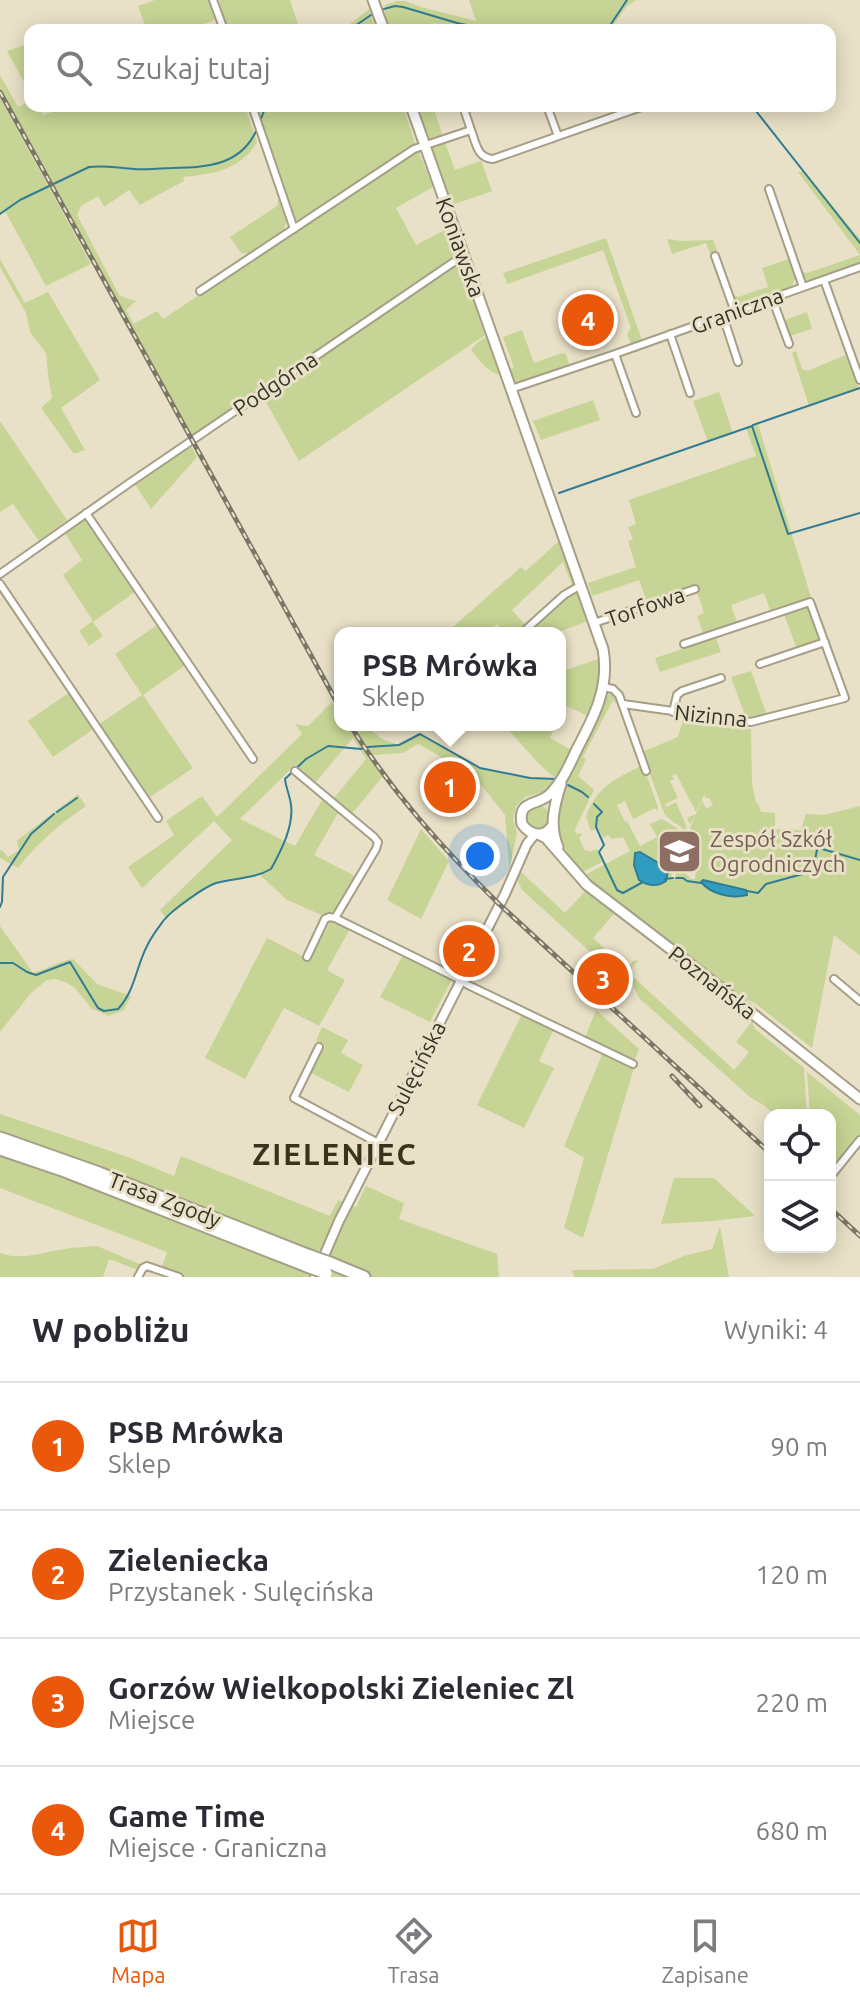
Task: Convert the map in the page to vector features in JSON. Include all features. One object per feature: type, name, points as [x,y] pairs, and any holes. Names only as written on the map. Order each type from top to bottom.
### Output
[{"type":"highway","name":"Trasa Zgody","points":[[0,1138],[112,1178],[308,1261],[326,1273],[364,1277]]},
{"type":"highway","name":"Trasa Zgody","points":[[0,1149],[308,1261]]},
{"type":"main road","points":[[373,0],[382,24]]},
{"type":"main road","name":"Koniawska","points":[[413,112],[511,389]]},
{"type":"main road","points":[[511,389],[604,658],[604,687],[565,774],[553,822],[546,833],[530,833],[523,826],[521,818],[524,808],[546,799],[565,774]]},
{"type":"main road","points":[[539,802],[549,807],[553,822]]},
{"type":"main road","name":"Poznańska","points":[[553,822],[555,840],[567,864]]},
{"type":"main road","name":"Poznańska","points":[[536,834],[546,838],[589,887],[717,984],[860,1099]]},
{"type":"street","points":[[213,0],[222,24]]},
{"type":"street","points":[[254,112],[294,229]]},
{"type":"street","points":[[465,112],[480,154],[491,159],[627,112]]},
{"type":"street","points":[[549,112],[558,136]]},
{"type":"street","points":[[200,291],[414,149],[471,130]]},
{"type":"street","points":[[769,189],[803,287]]},
{"type":"street","name":"Podgórna","points":[[0,574],[464,255]]},
{"type":"street","points":[[715,256],[735,312]]},
{"type":"street","name":"Graniczna","points":[[511,389],[860,267]]},
{"type":"street","points":[[824,280],[860,380]]},
{"type":"street","points":[[772,298],[789,344]]},
{"type":"street","points":[[723,316],[738,362]]},
{"type":"street","points":[[670,334],[690,393]]},
{"type":"street","points":[[615,354],[636,413]]},
{"type":"street","points":[[86,513],[253,759]]},
{"type":"street","points":[[0,584],[158,818]]},
{"type":"street","points":[[529,627],[564,595],[581,585]]},
{"type":"street","name":"Torfowa","points":[[594,623],[695,589]]},
{"type":"street","points":[[684,644],[810,602],[825,642],[760,664]]},
{"type":"street","name":"Nizinna","points":[[623,704],[751,722],[845,698],[825,642]]},
{"type":"street","points":[[673,712],[677,695],[682,691],[721,678]]},
{"type":"street","points":[[604,687],[615,690],[623,704],[646,771]]},
{"type":"street","points":[[295,771],[378,842],[335,918]]},
{"type":"street","name":"Sulęcińska","points":[[519,861],[523,826]]},
{"type":"street","name":"Sulęcińska","points":[[326,1273],[339,1221],[527,844],[536,834]]},
{"type":"street","points":[[307,957],[325,919],[335,918],[633,1064]]},
{"type":"street","points":[[834,979],[860,1001]]},
{"type":"street","points":[[319,1047],[294,1098],[378,1143]]},
{"type":"street","points":[[836,1170],[860,1140]]},
{"type":"street","points":[[138,1277],[147,1266],[179,1277]]},
{"type":"green space","points":[[155,0],[208,0],[215,20],[204,24],[145,24],[138,6]]},
{"type":"green space","points":[[219,0],[290,0],[298,24],[226,24]]},
{"type":"green space","points":[[469,0],[636,0],[627,6],[614,24],[388,24],[385,5],[405,1],[476,21]]},
{"type":"green space","points":[[369,9],[374,24],[350,24]]},
{"type":"green space","points":[[24,45],[24,82],[7,51]]},
{"type":"green space","points":[[0,75],[18,107],[24,104],[24,112],[41,112],[43,115],[52,112],[247,112],[257,142],[239,162],[216,172],[183,177],[184,181],[140,205],[129,190],[104,207],[98,196],[81,206],[77,215],[117,291],[120,296],[136,301],[126,310],[134,324],[157,311],[163,319],[418,150],[433,187],[396,208],[416,245],[447,229],[457,255],[293,371],[460,262],[485,335],[299,461],[261,393],[193,437],[0,87]]},
{"type":"green space","points":[[0,98],[91,264],[46,286],[5,211],[0,214]]},
{"type":"green space","points":[[254,112],[405,112],[415,143],[304,220],[292,217]]},
{"type":"green space","points":[[419,112],[435,112],[443,137],[430,140]]},
{"type":"green space","points":[[445,142],[455,170],[481,161],[492,191],[452,205],[433,152],[433,147]]},
{"type":"green space","points":[[804,171],[860,239],[860,255],[798,172]]},
{"type":"green space","points":[[278,200],[281,200],[287,220],[283,232],[249,254],[241,253],[230,237],[277,206]]},
{"type":"green space","points":[[606,238],[642,340],[665,333],[631,344],[627,334],[631,328],[603,250],[507,284],[503,273]]},
{"type":"green space","points":[[667,239],[713,240],[717,251],[710,253],[706,243],[672,254]]},
{"type":"green space","points":[[860,255],[860,265],[809,283],[800,271],[807,273]]},
{"type":"green space","points":[[0,259],[25,303],[48,292],[100,380],[61,408],[85,450],[74,454],[41,408],[52,398],[46,353],[30,332],[26,313],[0,267]]},
{"type":"green space","points":[[789,259],[796,276],[791,288],[738,308],[733,294],[738,297],[768,287],[762,268]]},
{"type":"green space","points":[[807,312],[812,329],[790,336],[785,320]]},
{"type":"green space","points":[[522,330],[534,363],[562,353],[566,354],[569,364],[562,370],[518,383],[515,381],[510,369],[514,368],[503,337]]},
{"type":"green space","points":[[486,337],[499,375],[487,368],[471,350]]},
{"type":"green space","points":[[796,351],[802,369],[807,371],[846,355],[859,389],[809,406],[792,353]]},
{"type":"green space","points":[[719,392],[733,433],[708,442],[693,401]]},
{"type":"green space","points":[[593,400],[600,420],[541,440],[533,421]]},
{"type":"green space","points":[[0,421],[67,520],[39,541],[13,504],[0,512]]},
{"type":"green space","points":[[758,424],[811,597],[770,610],[764,593],[731,605],[737,622],[703,633],[697,616],[704,613],[695,586],[647,602],[639,580],[592,596],[588,583],[636,567],[628,541],[633,539],[628,527],[636,524],[629,500],[756,456],[746,428]]},
{"type":"green space","points":[[190,444],[197,457],[151,509],[135,484]]},
{"type":"green space","points":[[86,516],[136,591],[93,622],[103,636],[89,646],[79,631],[93,621],[63,575],[82,560],[64,532]]},
{"type":"green space","points":[[561,539],[577,585],[572,585],[563,562],[512,610],[527,627],[500,627],[497,624],[494,627],[453,627],[521,567],[526,571]]},
{"type":"green space","points":[[577,588],[586,622],[566,629],[533,627]]},
{"type":"green space","points":[[809,606],[821,637],[818,642],[797,649],[784,614]]},
{"type":"green space","points":[[157,625],[186,665],[143,695],[193,768],[150,797],[98,725],[142,695],[115,654]]},
{"type":"green space","points":[[716,638],[721,652],[660,672],[655,658]]},
{"type":"green space","points":[[598,659],[600,681],[588,716],[566,706],[566,670]]},
{"type":"green space","points":[[751,671],[767,715],[746,718],[731,677]]},
{"type":"green space","points":[[70,692],[95,728],[53,757],[28,721]]},
{"type":"green space","points":[[610,692],[618,699],[616,704],[613,700],[583,757],[586,759],[578,776],[594,790],[575,829],[576,834],[582,835],[579,838],[585,851],[597,849],[602,862],[581,873],[561,837],[558,821],[560,804],[571,772]]},
{"type":"green space","points":[[332,702],[334,731],[351,731],[382,777],[352,814],[334,798],[366,759],[353,738],[315,783],[295,765],[240,819],[295,846],[322,800],[338,813],[314,855],[355,876],[334,913],[324,916],[287,900],[259,874],[212,884],[166,918],[160,910],[232,840],[214,821],[142,888],[128,867],[174,835],[166,821],[202,796],[217,817],[302,734],[295,724],[308,726]]},
{"type":"green space","points":[[683,720],[751,729],[752,784],[756,803],[761,812],[775,813],[775,829],[801,830],[806,814],[824,815],[860,806],[860,956],[834,935],[812,1048],[585,875],[630,851],[623,837],[612,839],[608,835],[603,838],[598,828],[591,831],[586,817],[601,791],[643,765],[657,811],[655,808],[633,819],[625,801],[617,805],[640,846],[657,837],[650,824],[662,819],[677,828],[682,836],[662,847],[663,862],[669,865],[671,878],[675,879],[676,875],[672,864],[679,860],[684,864],[680,867],[691,879],[695,879],[697,858],[685,861],[702,852],[690,828],[695,817],[690,824],[687,818],[696,814],[702,800],[706,809],[713,805],[704,795],[696,812],[676,774],[672,776],[674,779],[670,781],[678,798],[665,804],[667,807],[676,802],[687,828],[684,830],[664,813],[642,752],[678,737]]},
{"type":"green space","points":[[357,731],[372,731],[382,739],[399,745],[420,734],[480,768],[530,778],[555,778],[509,731],[553,731],[550,738],[573,748],[556,779],[545,791],[525,797],[516,806],[513,819],[517,833],[510,866],[505,815],[474,776],[418,744],[403,753],[373,755]]},
{"type":"green space","points":[[78,794],[86,806],[49,834],[18,868],[0,858],[0,850],[8,857],[19,850],[19,839]]},
{"type":"green space","points":[[537,805],[546,808],[549,817],[546,826],[537,829],[528,826],[525,817],[528,808]]},
{"type":"green space","points":[[421,829],[449,861],[421,919],[387,900]]},
{"type":"green space","points":[[520,871],[565,913],[589,887],[618,909],[593,938],[623,966],[611,967],[597,958],[522,890],[517,879]]},
{"type":"green space","points":[[331,920],[350,929],[327,970],[345,980],[319,1026],[284,1008],[245,1079],[205,1058],[267,938],[310,960]]},
{"type":"green space","points":[[0,926],[33,973],[73,959],[97,984],[131,996],[124,1010],[109,1016],[92,1009],[67,983],[47,980],[31,993],[0,1032]]},
{"type":"green space","points":[[403,955],[452,979],[430,1022],[380,997]]},
{"type":"green space","points":[[639,960],[628,972],[734,1070],[749,1052],[736,1042],[752,1021],[755,1029],[804,1068],[807,1109],[768,1109],[750,1097],[639,998],[626,970],[633,961]]},
{"type":"green space","points":[[596,1010],[639,1049],[633,1064],[628,1063],[634,1068],[583,1238],[564,1228],[584,1158],[564,1146],[604,1050],[584,1040]]},
{"type":"green space","points":[[522,1014],[554,1029],[539,1061],[554,1068],[524,1128],[477,1105]]},
{"type":"green space","points":[[322,1027],[348,1040],[341,1053],[363,1065],[349,1092],[311,1073],[325,1046],[316,1041]]},
{"type":"green space","points":[[807,1072],[860,1115],[860,1135],[836,1164],[836,1109],[810,1109]]},
{"type":"green space","points":[[0,1114],[128,1157],[174,1176],[181,1156],[330,1216],[338,1200],[356,1207],[366,1186],[404,1203],[399,1219],[497,1254],[499,1277],[180,1277],[161,1270],[167,1252],[0,1188]]},
{"type":"green space","points":[[674,1178],[714,1178],[755,1216],[661,1224]]},
{"type":"green space","points":[[720,1226],[729,1277],[574,1277],[572,1270],[653,1269],[712,1249]]},
{"type":"green space","points":[[97,1246],[144,1266],[138,1270],[109,1259],[103,1277],[0,1277],[0,1253],[24,1256]]},
{"type":"water","points":[[640,852],[662,865],[668,872],[666,881],[653,885],[639,880],[634,865],[635,853]]},
{"type":"water","points":[[701,882],[746,890],[747,895],[734,896],[710,890]]},
{"type":"waterway","points":[[611,24],[627,0]]},
{"type":"waterway","points":[[380,10],[403,7],[462,24]]},
{"type":"waterway","points":[[358,24],[374,13]]},
{"type":"waterway","points":[[260,121],[264,112]]},
{"type":"waterway","points":[[757,112],[860,243]]},
{"type":"waterway","points":[[0,214],[20,200],[89,167],[148,169],[198,167],[222,162],[243,150],[258,127]]},
{"type":"waterway","points":[[753,425],[860,388]]},
{"type":"waterway","points":[[559,493],[752,426],[788,534],[860,513]]},
{"type":"waterway","points":[[0,963],[13,963],[36,975],[70,962],[98,1008],[104,1011],[118,1009],[132,987],[143,954],[168,916],[211,885],[258,875],[271,869],[291,821],[285,779],[306,759],[328,746],[361,749],[399,745],[420,734],[480,768],[530,778],[557,779]]},
{"type":"waterway","points":[[568,785],[588,797]]},
{"type":"waterway","points":[[57,812],[77,798]]},
{"type":"waterway","points":[[594,804],[602,812],[597,817],[596,827],[604,845],[599,852],[617,890],[623,893],[643,882]]},
{"type":"waterway","points":[[0,907],[3,877],[31,834],[54,814]]},
{"type":"waterway","points":[[747,891],[758,893],[766,884],[810,872],[819,848],[860,860]]},
{"type":"waterway","points":[[665,879],[673,878]]},
{"type":"waterway","points":[[676,878],[701,883]]},
{"type":"railway","points":[[0,92],[334,697]]},
{"type":"railway","points":[[354,731],[401,797],[478,883],[764,1147]]},
{"type":"railway","points":[[672,1076],[700,1106]]},
{"type":"railway","points":[[836,1214],[860,1236]]},
{"type":"place","name":"Game Time","points":[[588,320]]},
{"type":"place","name":"PSB Mrówka","points":[[450,787]]},
{"type":"place","name":"Zespół Szkół Ogrodniczych","points":[[679,851]]},
{"type":"place","name":"Zieleniecka","points":[[469,951]]},
{"type":"place","name":"Gorzów Wielkopolski Zieleniec Zl","points":[[603,979]]},
{"type":"district","name":"ZIELENIEC","points":[[335,1154]]}]
